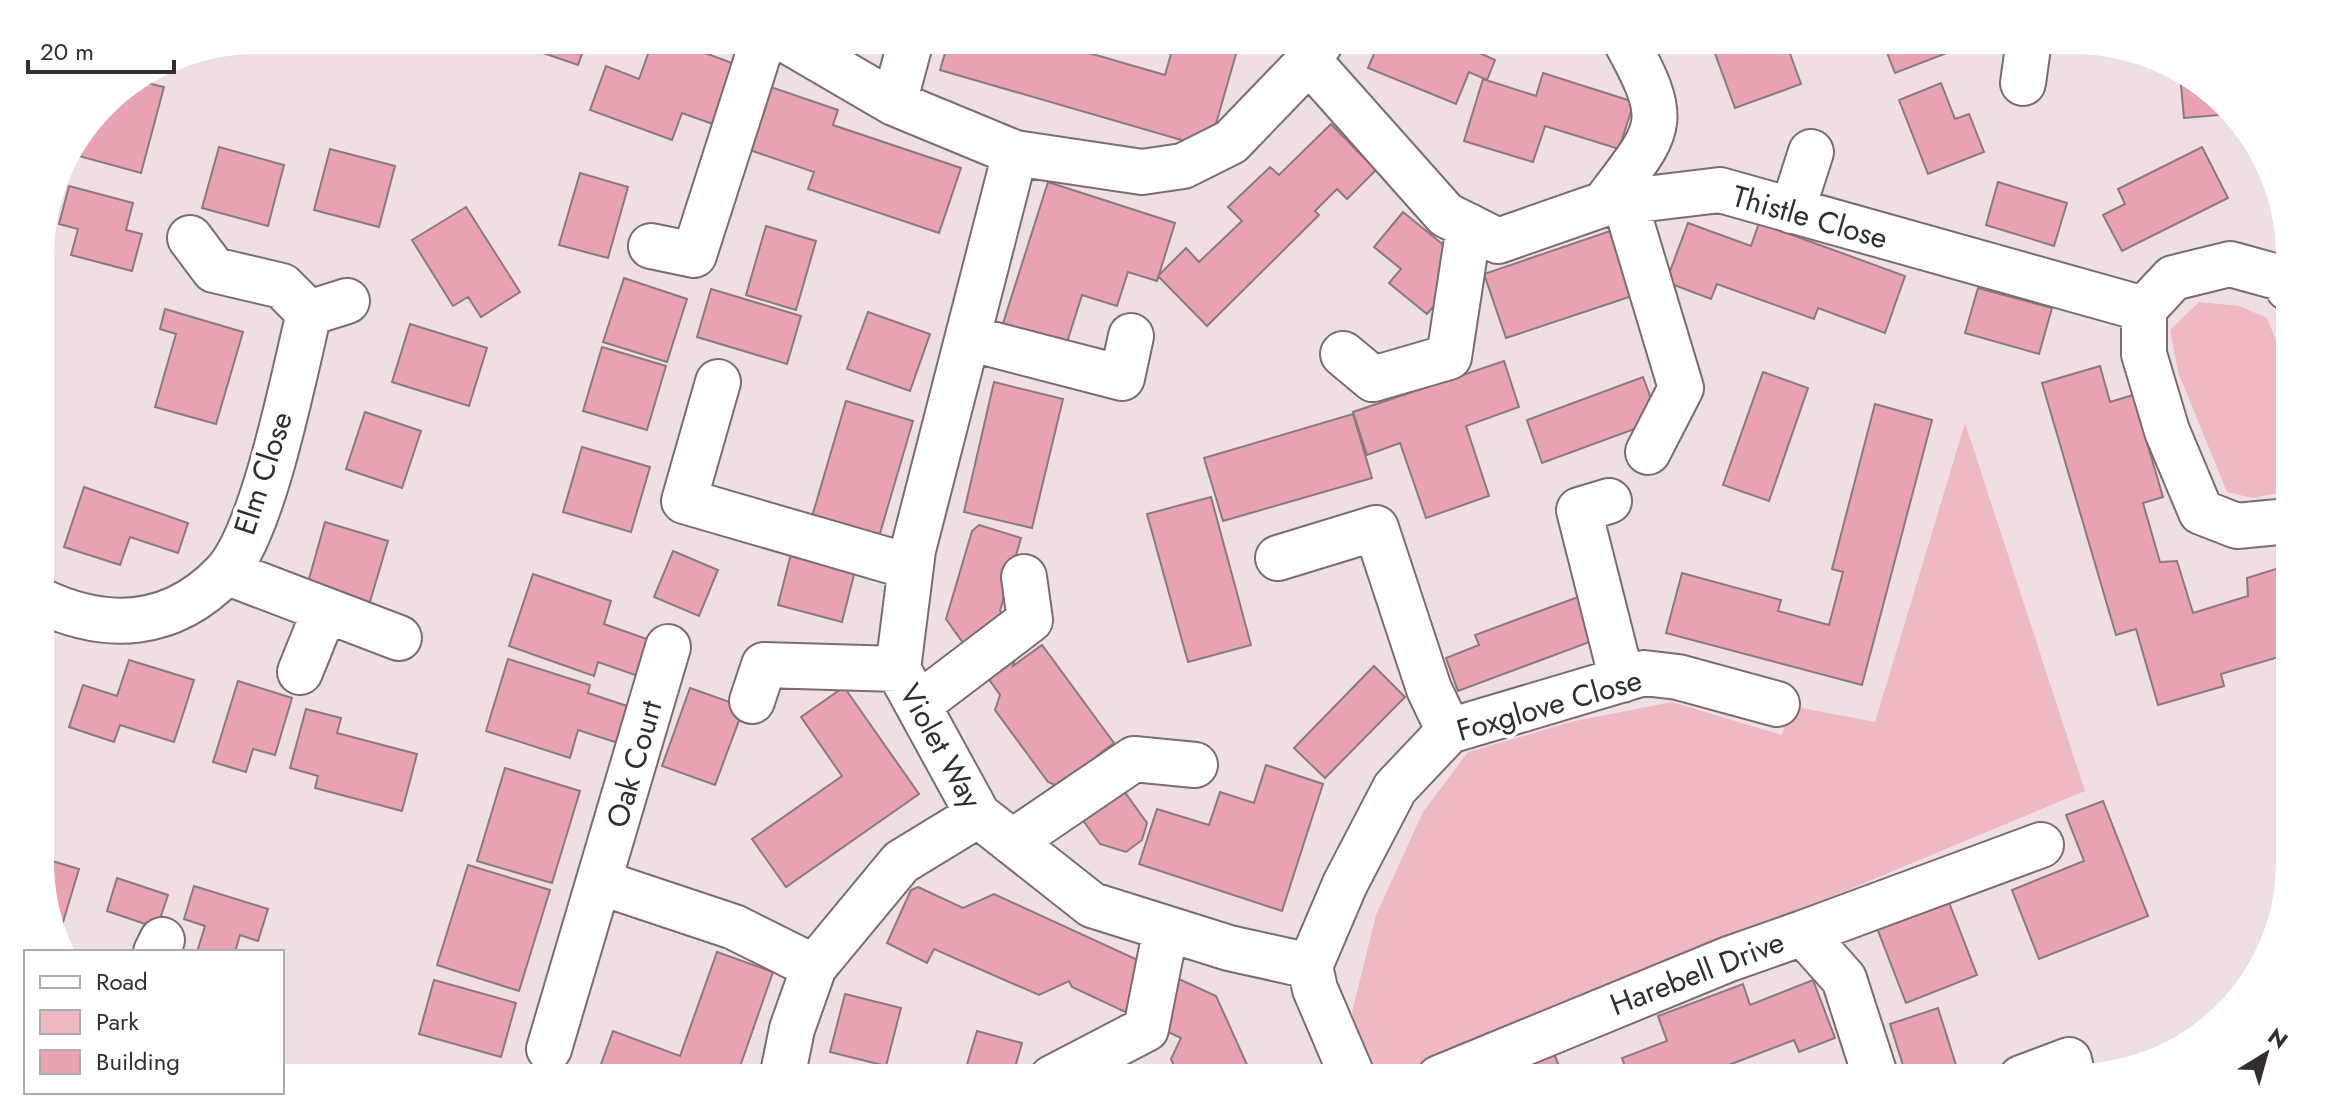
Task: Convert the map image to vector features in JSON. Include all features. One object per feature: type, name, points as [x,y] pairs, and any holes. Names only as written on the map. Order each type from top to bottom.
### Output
[{"type":"street","points":[[651,246],[694,255],[759,54]]},
{"type":"street","points":[[810,54],[894,103],[1015,153],[1142,172],[1183,166],[1231,142],[1312,54]]},
{"type":"street","points":[[894,103],[907,54]]},
{"type":"street","name":"Thistle Close","points":[[1319,54],[1446,215],[1498,241],[1615,203],[1720,190],[2144,309]]},
{"type":"street","points":[[1632,54],[1653,93],[1657,116],[1647,146],[1615,203],[1681,388],[1648,452]]},
{"type":"street","points":[[2023,83],[2027,54]]},
{"type":"street","points":[[1792,211],[1811,152]]},
{"type":"street","name":"Violet Way","points":[[1015,153],[911,567],[908,687],[978,815],[1092,905],[1229,948],[1310,966]]},
{"type":"street","points":[[1343,354],[1373,379],[1449,357],[1469,226]]},
{"type":"street","name":"Elm Close","points":[[54,607],[72,616],[98,620],[148,620],[190,601],[226,572],[253,521],[313,300],[214,270],[190,238]]},
{"type":"street","points":[[2276,277],[2230,264],[2173,278],[2144,309],[2144,354],[2167,431],[2201,512],[2237,526],[2276,522]]},
{"type":"street","points":[[968,338],[1122,378],[1131,336]]},
{"type":"street","points":[[718,382],[684,501],[911,567]]},
{"type":"street","points":[[1609,501],[1579,510],[1622,680]]},
{"type":"street","points":[[1278,558],[1376,528],[1429,689],[1449,731]]},
{"type":"street","points":[[226,572],[399,638]]},
{"type":"street","points":[[752,701],[764,665],[908,687],[1030,620],[1024,577]]},
{"type":"street","points":[[300,672],[325,610]]},
{"type":"street","name":"Oak Court","points":[[549,1049],[668,647]]},
{"type":"street","name":"Foxglove Close","points":[[1310,966],[1345,884],[1395,788],[1449,731],[1644,673],[1678,677],[1777,704]]},
{"type":"street","points":[[1012,842],[1134,759],[1195,765]]},
{"type":"street","points":[[785,1064],[792,1029],[814,967],[901,862],[978,815]]},
{"type":"street","points":[[1803,933],[2041,845]]},
{"type":"street","points":[[599,882],[734,927],[814,967]]},
{"type":"street","points":[[1079,1064],[1146,1029],[1166,928]]},
{"type":"street","name":"Harebell Drive","points":[[1473,1064],[1729,959],[1803,933],[1844,979],[1871,1064]]},
{"type":"street","points":[[1310,966],[1315,989],[1347,1064]]},
{"type":"green space","points":[[2199,302],[2239,306],[2267,318],[2276,340],[2276,493],[2252,498],[2227,492],[2178,372],[2170,330]]},
{"type":"green space","points":[[1965,423],[2085,791],[1430,1064],[1368,1064],[1352,1012],[1376,915],[1423,812],[1468,752],[1575,721],[1672,702],[1782,735],[1792,706],[1875,722]]},
{"type":"building","points":[[546,54],[582,54],[578,65]]},
{"type":"building","points":[[648,54],[708,54],[743,67],[721,127],[682,113],[672,140],[590,110],[606,66],[639,79]]},
{"type":"building","points":[[945,54],[1092,54],[1165,75],[1171,54],[1236,54],[1209,148],[940,70]]},
{"type":"building","points":[[1374,54],[1482,54],[1495,60],[1487,80],[1469,72],[1456,104],[1368,68]]},
{"type":"building","points":[[1715,54],[1790,54],[1801,84],[1735,108]]},
{"type":"building","points":[[1888,54],[1944,54],[1895,73]]},
{"type":"building","points":[[1543,73],[1634,102],[1619,149],[1545,126],[1533,162],[1464,141],[1483,79],[1536,96]]},
{"type":"building","points":[[759,83],[838,110],[833,125],[961,168],[939,233],[808,189],[814,172],[738,146]]},
{"type":"building","points":[[1941,83],[1955,119],[1969,114],[1984,152],[1928,174],[1899,100]]},
{"type":"building","points":[[151,84],[164,87],[141,173],[80,156],[113,113]]},
{"type":"building","points":[[2181,85],[2219,115],[2184,118]]},
{"type":"building","points":[[1331,124],[1376,170],[1347,199],[1337,189],[1315,211],[1319,215],[1207,326],[1158,276],[1186,248],[1199,262],[1242,221],[1228,207],[1270,167],[1279,175]]},
{"type":"building","points":[[219,147],[284,165],[268,226],[202,208]]},
{"type":"building","points":[[2202,147],[2228,198],[2122,251],[2103,215],[2125,204],[2118,189]]},
{"type":"building","points":[[330,149],[395,166],[379,227],[314,210]]},
{"type":"building","points":[[580,173],[628,187],[608,258],[559,245]]},
{"type":"building","points":[[1048,182],[1175,223],[1157,281],[1128,272],[1117,306],[1082,295],[1055,380],[1000,333]]},
{"type":"building","points":[[1998,182],[2067,203],[2054,246],[1986,225]]},
{"type":"building","points":[[69,186],[133,203],[126,230],[142,234],[132,271],[71,255],[78,229],[59,224]]},
{"type":"building","points":[[466,207],[520,292],[481,317],[468,297],[453,306],[412,240]]},
{"type":"building","points":[[1403,212],[1468,265],[1427,314],[1389,283],[1401,269],[1374,247]]},
{"type":"building","points":[[1688,223],[1751,246],[1759,223],[1905,276],[1885,333],[1818,308],[1814,319],[1717,284],[1711,299],[1666,282]]},
{"type":"building","points":[[766,226],[816,241],[796,310],[746,295]]},
{"type":"building","points":[[1619,228],[1641,293],[1506,338],[1484,274]]},
{"type":"building","points":[[624,278],[687,299],[667,362],[603,342]]},
{"type":"building","points":[[1978,288],[2052,308],[2039,354],[1965,333]]},
{"type":"building","points":[[711,289],[801,316],[787,364],[697,337]]},
{"type":"building","points":[[165,309],[243,332],[216,424],[155,407],[176,334],[160,329]]},
{"type":"building","points":[[868,312],[930,334],[910,391],[847,369]]},
{"type":"building","points":[[410,324],[487,348],[469,406],[392,382]]},
{"type":"building","points":[[602,347],[666,366],[647,430],[583,411]]},
{"type":"building","points":[[1504,361],[1519,407],[1466,426],[1489,496],[1426,518],[1400,443],[1367,455],[1353,412]]},
{"type":"building","points":[[2100,366],[2110,402],[2133,395],[2163,497],[2143,503],[2160,562],[2177,561],[2193,613],[2248,596],[2247,578],[2276,569],[2276,658],[2221,674],[2224,686],[2158,705],[2136,629],[2116,635],[2042,383]]},
{"type":"building","points":[[1763,372],[1808,388],[1769,501],[1723,485]]},
{"type":"building","points":[[1643,377],[1659,420],[1542,463],[1527,420]]},
{"type":"building","points":[[994,382],[1063,399],[1032,528],[964,512]]},
{"type":"building","points":[[846,401],[913,421],[878,540],[811,520]]},
{"type":"building","points":[[1875,404],[1932,420],[1862,685],[1666,633],[1682,573],[1781,600],[1778,611],[1829,625],[1843,572],[1832,569]]},
{"type":"building","points":[[365,412],[421,431],[402,488],[346,469]]},
{"type":"building","points":[[1353,414],[1372,478],[1223,521],[1204,458]]},
{"type":"building","points":[[582,447],[650,467],[631,532],[563,512]]},
{"type":"building","points":[[84,487],[188,523],[178,553],[130,537],[120,565],[64,547]]},
{"type":"building","points":[[1211,497],[1251,645],[1188,662],[1147,514]]},
{"type":"building","points":[[325,522],[388,541],[369,605],[307,586]]},
{"type":"building","points":[[979,525],[1021,538],[1000,611],[1021,641],[1013,666],[1042,645],[1114,743],[1098,755],[1147,823],[1142,840],[1126,852],[1100,844],[1058,786],[1048,782],[995,710],[1000,695],[946,619],[972,531]]},
{"type":"building","points":[[794,542],[858,559],[842,622],[778,605]]},
{"type":"building","points":[[673,551],[718,570],[699,616],[654,597]]},
{"type":"building","points":[[533,574],[611,601],[604,624],[650,640],[638,676],[598,662],[594,676],[509,646]]},
{"type":"building","points":[[1578,597],[1595,640],[1458,691],[1446,658],[1479,645],[1475,635]]},
{"type":"building","points":[[508,659],[590,685],[588,693],[630,707],[618,743],[578,730],[570,758],[486,731]]},
{"type":"building","points":[[129,660],[194,680],[174,742],[120,725],[114,742],[69,727],[83,685],[117,696]]},
{"type":"building","points":[[1374,666],[1405,697],[1325,778],[1294,748]]},
{"type":"building","points":[[238,681],[292,698],[275,755],[253,749],[246,772],[213,762]]},
{"type":"building","points":[[844,687],[919,794],[786,887],[752,839],[842,776],[801,717]]},
{"type":"building","points":[[690,688],[744,707],[715,785],[662,766]]},
{"type":"building","points":[[306,709],[341,718],[337,733],[417,754],[402,811],[315,788],[318,776],[290,768]]},
{"type":"building","points":[[1266,765],[1323,784],[1282,911],[1139,864],[1157,809],[1209,825],[1220,792],[1254,803]]},
{"type":"building","points":[[505,768],[580,791],[552,883],[477,861]]},
{"type":"building","points":[[2103,801],[2148,916],[2039,959],[2012,890],[2084,861],[2066,815]]},
{"type":"building","points":[[54,862],[79,869],[63,921]]},
{"type":"building","points":[[468,865],[550,890],[519,991],[437,965]]},
{"type":"building","points":[[117,878],[168,895],[157,928],[107,911]]},
{"type":"building","points":[[194,886],[268,909],[258,941],[240,935],[236,950],[198,950],[205,926],[184,919]]},
{"type":"building","points":[[918,887],[963,908],[994,894],[1216,996],[1247,1064],[1173,1064],[1171,1059],[1181,1038],[1072,987],[1069,981],[1039,995],[934,949],[927,963],[887,943],[911,890]]},
{"type":"building","points":[[1948,900],[1977,975],[1906,1003],[1877,928]]},
{"type":"building","points":[[717,952],[773,972],[741,1064],[601,1064],[613,1031],[680,1056]]},
{"type":"building","points":[[434,980],[516,1003],[501,1057],[419,1034]]},
{"type":"building","points":[[1813,980],[1835,1038],[1799,1052],[1794,1040],[1731,1064],[1624,1064],[1622,1058],[1667,1041],[1658,1016],[1743,984],[1750,1005]]},
{"type":"building","points":[[845,994],[901,1008],[887,1064],[830,1052]]},
{"type":"building","points":[[1938,1008],[1956,1064],[1903,1064],[1890,1024]]},
{"type":"building","points":[[977,1031],[1022,1043],[1016,1064],[967,1064]]},
{"type":"building","points":[[1551,1046],[1558,1064],[1514,1064]]}]
